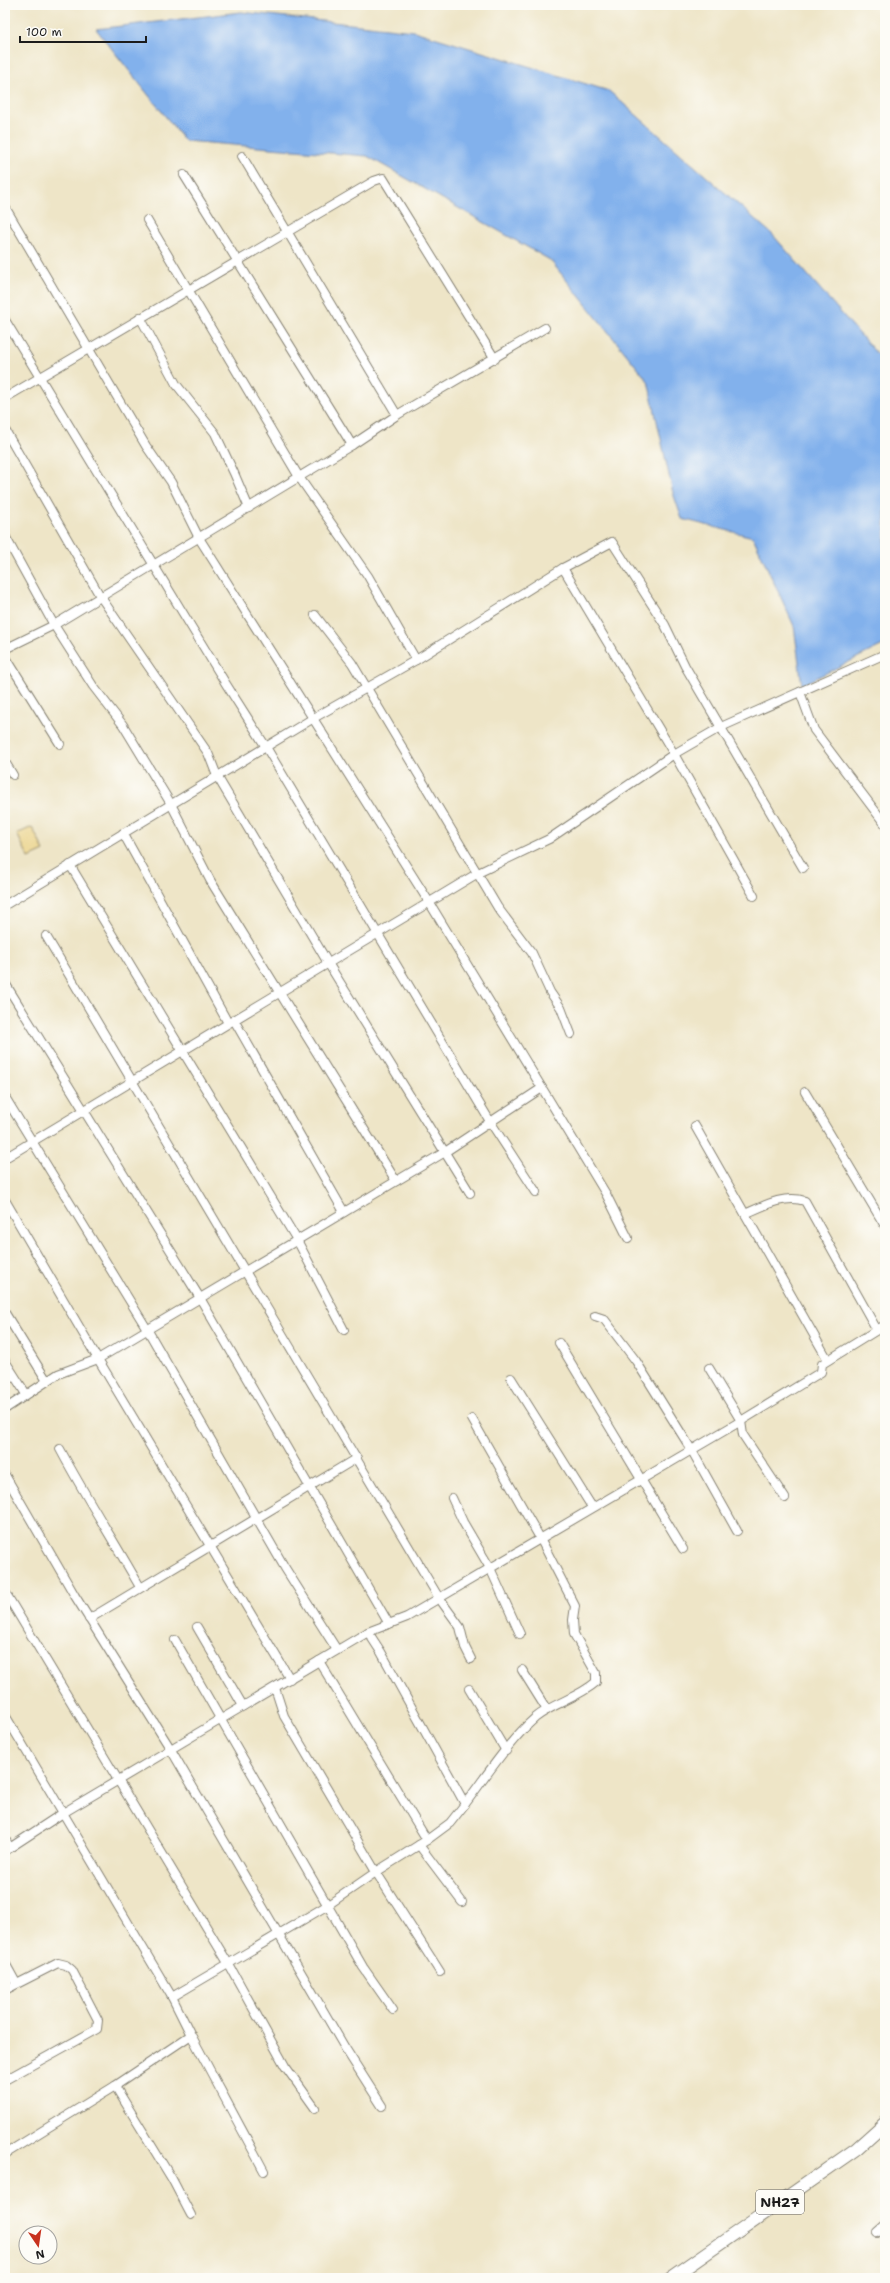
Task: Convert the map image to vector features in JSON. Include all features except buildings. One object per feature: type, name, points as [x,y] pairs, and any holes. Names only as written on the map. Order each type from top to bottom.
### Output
[{"type":"highway","name":"NH27","points":[[672,2278],[856,2149],[885,2122]]},
{"type":"street","points":[[242,156],[286,232],[397,415]]},
{"type":"street","points":[[184,175],[352,445]]},
{"type":"street","points":[[5,398],[237,260],[374,181],[383,178],[495,359]]},
{"type":"street","points":[[5,207],[146,446],[171,482],[199,538],[428,902],[542,1088],[606,1194],[628,1238]]},
{"type":"street","points":[[147,220],[299,477],[368,576],[416,660]]},
{"type":"street","points":[[140,317],[176,384],[214,433],[232,468],[249,508]]},
{"type":"street","points":[[5,320],[155,564],[226,684],[266,747],[376,934],[491,1123],[536,1192]]},
{"type":"street","points":[[5,649],[54,625],[352,445],[397,415],[495,359],[544,328]]},
{"type":"street","points":[[5,430],[100,596],[208,753],[217,776],[328,963],[470,1193]]},
{"type":"street","points":[[5,536],[54,625],[93,686],[123,725],[171,804],[210,880],[396,1181]]},
{"type":"street","points":[[5,905],[312,719],[416,660],[563,568],[612,542],[665,625],[685,666],[803,868]]},
{"type":"street","points":[[563,568],[674,754],[754,896]]},
{"type":"street","points":[[315,615],[352,663],[498,908],[532,953],[550,992],[561,1008],[571,1034]]},
{"type":"street","points":[[5,1158],[231,1021],[281,993],[428,902],[478,873],[548,839],[674,754],[721,727],[885,654]]},
{"type":"street","points":[[5,656],[60,744]]},
{"type":"street","points":[[800,692],[814,730],[885,824]]},
{"type":"street","points":[[5,762],[13,775]]},
{"type":"street","points":[[123,833],[231,1021],[344,1212]]},
{"type":"street","points":[[70,865],[297,1240],[344,1330]]},
{"type":"street","points":[[46,936],[440,1598],[460,1627],[465,1647],[471,1659]]},
{"type":"street","points":[[5,983],[200,1298],[389,1624]]},
{"type":"street","points":[[5,1409],[46,1381],[98,1359],[396,1181],[491,1123],[542,1088]]},
{"type":"street","points":[[805,1092],[885,1226]]},
{"type":"street","points":[[5,1097],[147,1329],[311,1612],[337,1650]]},
{"type":"street","points":[[695,1126],[828,1360]]},
{"type":"street","points":[[745,1214],[766,1205],[786,1199],[795,1198],[805,1202],[877,1330]]},
{"type":"street","points":[[5,1200],[98,1359],[212,1546],[290,1679]]},
{"type":"street","points":[[5,1313],[46,1381]]},
{"type":"street","points":[[595,1316],[604,1319],[636,1361],[691,1449],[737,1530]]},
{"type":"street","points":[[5,1839],[8,1849],[63,1813],[170,1748],[275,1688],[337,1650],[368,1632],[407,1617],[440,1598],[639,1479],[741,1421],[821,1372],[822,1364],[885,1325]]},
{"type":"street","points":[[559,1343],[639,1479],[683,1549]]},
{"type":"street","points":[[5,1361],[26,1394]]},
{"type":"street","points":[[709,1368],[741,1421],[743,1435],[785,1498]]},
{"type":"street","points":[[511,1378],[592,1507]]},
{"type":"street","points":[[172,1997],[328,1905],[376,1872],[427,1840],[450,1823],[506,1750],[535,1719],[547,1710],[588,1688],[596,1682],[596,1673],[574,1634],[572,1620],[575,1606],[540,1538],[472,1418]]},
{"type":"street","points":[[60,1449],[87,1500],[99,1516],[140,1587]]},
{"type":"street","points":[[89,1619],[357,1458]]},
{"type":"street","points":[[5,1476],[89,1619],[170,1748],[345,2048],[382,2106]]},
{"type":"street","points":[[452,1498],[463,1522],[490,1568],[520,1634]]},
{"type":"street","points":[[5,1592],[228,1963],[285,2066],[315,2108]]},
{"type":"street","points":[[197,1627],[244,1706]]},
{"type":"street","points":[[368,1632],[381,1652],[465,1804]]},
{"type":"street","points":[[175,1640],[363,1967],[393,2010]]},
{"type":"street","points":[[318,1662],[427,1840]]},
{"type":"street","points":[[522,1670],[547,1710]]},
{"type":"street","points":[[275,1688],[284,1716],[376,1872],[440,1972]]},
{"type":"street","points":[[469,1689],[506,1750]]},
{"type":"street","points":[[5,1716],[172,1997],[264,2171]]},
{"type":"street","points":[[419,1845],[462,1902]]},
{"type":"street","points":[[5,1963],[16,1983]]},
{"type":"street","points":[[5,1990],[16,1983],[58,1963],[66,1965],[72,1970],[98,2020],[97,2029],[5,2080]]},
{"type":"street","points":[[5,2154],[115,2086],[191,2035]]},
{"type":"street","points":[[115,2086],[172,2179],[191,2216]]},
{"type":"street","points":[[877,2233],[885,2226]]},
{"type":"sand","points":[[32,827],[44,851],[29,858],[17,834]]},
{"type":"water","points":[[241,12],[414,31],[609,91],[772,234],[885,363],[885,644],[802,685],[794,626],[753,537],[682,519],[673,493],[648,381],[550,260],[367,156],[185,141],[96,29]]}]
